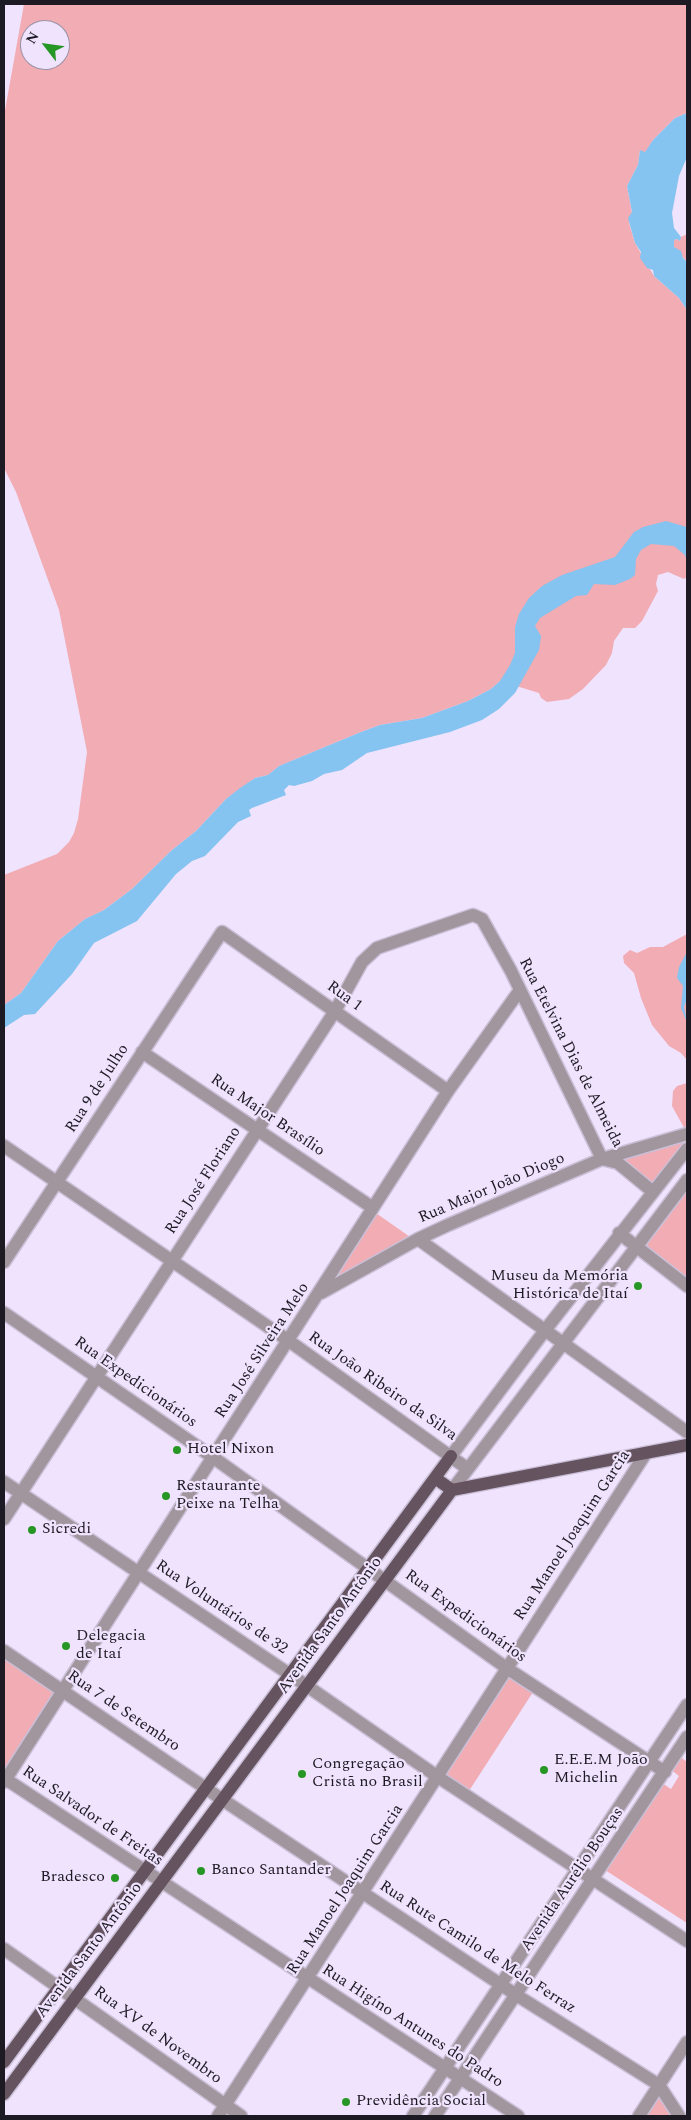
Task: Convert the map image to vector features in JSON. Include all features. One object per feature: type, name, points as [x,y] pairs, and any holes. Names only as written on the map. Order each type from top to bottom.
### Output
[{"type":"main road","points":[[435,1478],[452,1490],[687,1445]]},
{"type":"main road","name":"Avenida Santo Antônio","points":[[4,2062],[451,1456]]},
{"type":"main road","name":"Avenida Santo Antônio","points":[[4,2094],[452,1490]]},
{"type":"street","name":"Rua Etelvina Dias de Almeida","points":[[473,915],[485,922],[602,1159],[618,1163],[652,1191]]},
{"type":"street","name":"Rua José Floriano","points":[[4,1519],[335,1011],[362,962],[376,948],[473,915]]},
{"type":"street","name":"Rua 1","points":[[220,933],[227,933],[448,1091]]},
{"type":"street","name":"Rua 9 de Julho","points":[[4,1262],[220,933]]},
{"type":"street","name":"Rua José Silveira Melo","points":[[4,1780],[214,1458],[448,1091],[520,990]]},
{"type":"street","name":"Rua Major Brasílio","points":[[142,1052],[373,1208]]},
{"type":"street","name":"Rua Major João Diogo","points":[[319,1294],[418,1239],[602,1159],[687,1134]]},
{"type":"street","name":"Rua João Ribeiro da Silva","points":[[4,1146],[289,1341],[468,1469]]},
{"type":"street","name":"Avenida Santo Antônio","points":[[451,1456],[652,1191],[687,1149]]},
{"type":"street","name":"Avenida Santo Antônio","points":[[452,1490],[635,1246],[687,1180]]},
{"type":"street","points":[[619,1234],[686,1284]]},
{"type":"street","points":[[418,1239],[687,1432]]},
{"type":"street","name":"Rua Expedicionários","points":[[4,1313],[214,1458],[508,1669],[665,1772]]},
{"type":"street","name":"Rua Manoel Joaquim Garcia","points":[[222,2111],[646,1453]]},
{"type":"street","name":"Rua Voluntários de 32","points":[[4,1482],[307,1686],[438,1778],[687,1941]]},
{"type":"street","name":"Rua 7 de Setembro","points":[[4,1651],[223,1800]]},
{"type":"street","name":"Avenida Aurélio Bouças","points":[[413,2116],[651,1763],[687,1705]]},
{"type":"street","name":"Avenida Aurélio Bouças","points":[[435,2116],[594,1880],[687,1737]]},
{"type":"street","name":"Rua Salvador de Freitas","points":[[4,1780],[162,1883]]},
{"type":"street","name":"Rua Rute Camilo de Melo Ferraz","points":[[223,1800],[516,1994],[659,2085],[679,2116]]},
{"type":"street","name":"Rua Higíno Antunes do Padro","points":[[162,1883],[518,2116]]},
{"type":"street","name":"Rua XV de Novembro","points":[[4,1949],[75,1998],[222,2111],[241,2116]]},
{"type":"street","points":[[475,2025],[489,2034]]},
{"type":"street","points":[[639,2116],[687,2042]]},
{"type":"shaded area","points":[[24,4],[687,4],[687,113],[675,118],[653,140],[645,153],[640,150],[638,165],[627,186],[632,213],[629,223],[635,243],[654,276],[679,298],[687,310],[687,577],[684,579],[668,572],[658,575],[656,584],[658,591],[642,621],[635,628],[623,628],[614,641],[612,653],[606,665],[583,689],[569,699],[547,702],[541,698],[539,693],[500,681],[491,689],[468,701],[422,718],[380,725],[279,766],[268,775],[255,778],[226,799],[196,831],[172,850],[132,889],[104,910],[85,919],[58,941],[21,993],[4,1005],[4,875],[57,854],[69,842],[78,819],[87,752],[59,610],[16,492],[4,468],[4,116],[20,26],[20,70],[70,70],[70,20],[21,20]]},
{"type":"shaded area","points":[[687,234],[687,262],[674,247],[674,240],[680,241],[681,237]]},
{"type":"shaded area","points":[[687,934],[687,1060],[681,1053],[669,1046],[652,1025],[641,998],[634,973],[624,963],[623,956],[630,950],[637,953],[650,947],[663,947]]},
{"type":"shaded area","points":[[687,1083],[687,1133],[672,1106],[673,1091],[677,1086]]},
{"type":"shaded area","points":[[687,1134],[687,1147],[652,1191],[602,1159]]},
{"type":"shaded area","points":[[687,1181],[687,1283],[635,1246]]},
{"type":"shaded area","points":[[373,1211],[413,1239],[327,1286]]},
{"type":"shaded area","points":[[4,1653],[59,1691],[4,1776]]},
{"type":"shaded area","points":[[508,1672],[535,1689],[467,1794],[441,1777]]},
{"type":"shaded area","points":[[679,1756],[687,1762],[687,1923],[605,1870],[662,1783],[671,1789],[679,1776],[670,1769]]},
{"type":"shaded area","points":[[660,2088],[676,2116],[642,2116]]},
{"type":"water","points":[[687,113],[687,157],[679,176],[672,213],[674,228],[681,237],[680,241],[674,240],[674,247],[681,251],[683,258],[687,262],[687,310],[679,298],[654,276],[653,270],[647,268],[640,258],[641,252],[635,243],[628,218],[632,212],[627,186],[638,165],[640,150],[645,152],[653,140],[675,118]]},
{"type":"water","points":[[666,521],[687,527],[687,562],[685,555],[674,546],[651,544],[641,550],[636,559],[635,575],[630,579],[615,585],[594,584],[587,595],[576,596],[540,618],[535,626],[541,636],[539,650],[515,693],[499,709],[482,720],[450,732],[367,753],[342,770],[324,774],[312,781],[294,786],[289,785],[284,790],[286,795],[252,808],[249,810],[251,816],[238,822],[205,856],[192,861],[176,874],[137,921],[94,943],[72,974],[35,1014],[24,1015],[4,1028],[4,1005],[21,993],[58,941],[85,919],[104,910],[132,889],[172,850],[196,831],[226,799],[240,788],[255,778],[268,775],[279,766],[361,732],[380,725],[422,718],[468,701],[491,689],[500,681],[510,665],[515,653],[515,627],[519,614],[529,598],[542,586],[562,575],[615,557],[634,532],[643,527]]},
{"type":"water","points":[[687,952],[687,999],[684,1007],[687,1022],[681,1008],[683,986],[677,978],[679,967]]},
{"type":"place","name":"Museu da Memória Histórica de Itaí","points":[[638,1286]]},
{"type":"place","name":"Hotel Nixon","points":[[177,1450]]},
{"type":"place","name":"Restaurante Peixe na Telha","points":[[166,1496]]},
{"type":"place","name":"Sicredi","points":[[32,1530]]},
{"type":"place","name":"Delegacia de Itaí","points":[[66,1646]]},
{"type":"place","name":"E.E.E.M João Michelin","points":[[544,1770]]},
{"type":"place","name":"Congregação Cristã no Brasil","points":[[302,1774]]},
{"type":"place","name":"Banco Santander","points":[[201,1871]]},
{"type":"place","name":"Bradesco","points":[[115,1878]]},
{"type":"place","name":"Previdência Social","points":[[346,2102]]}]
